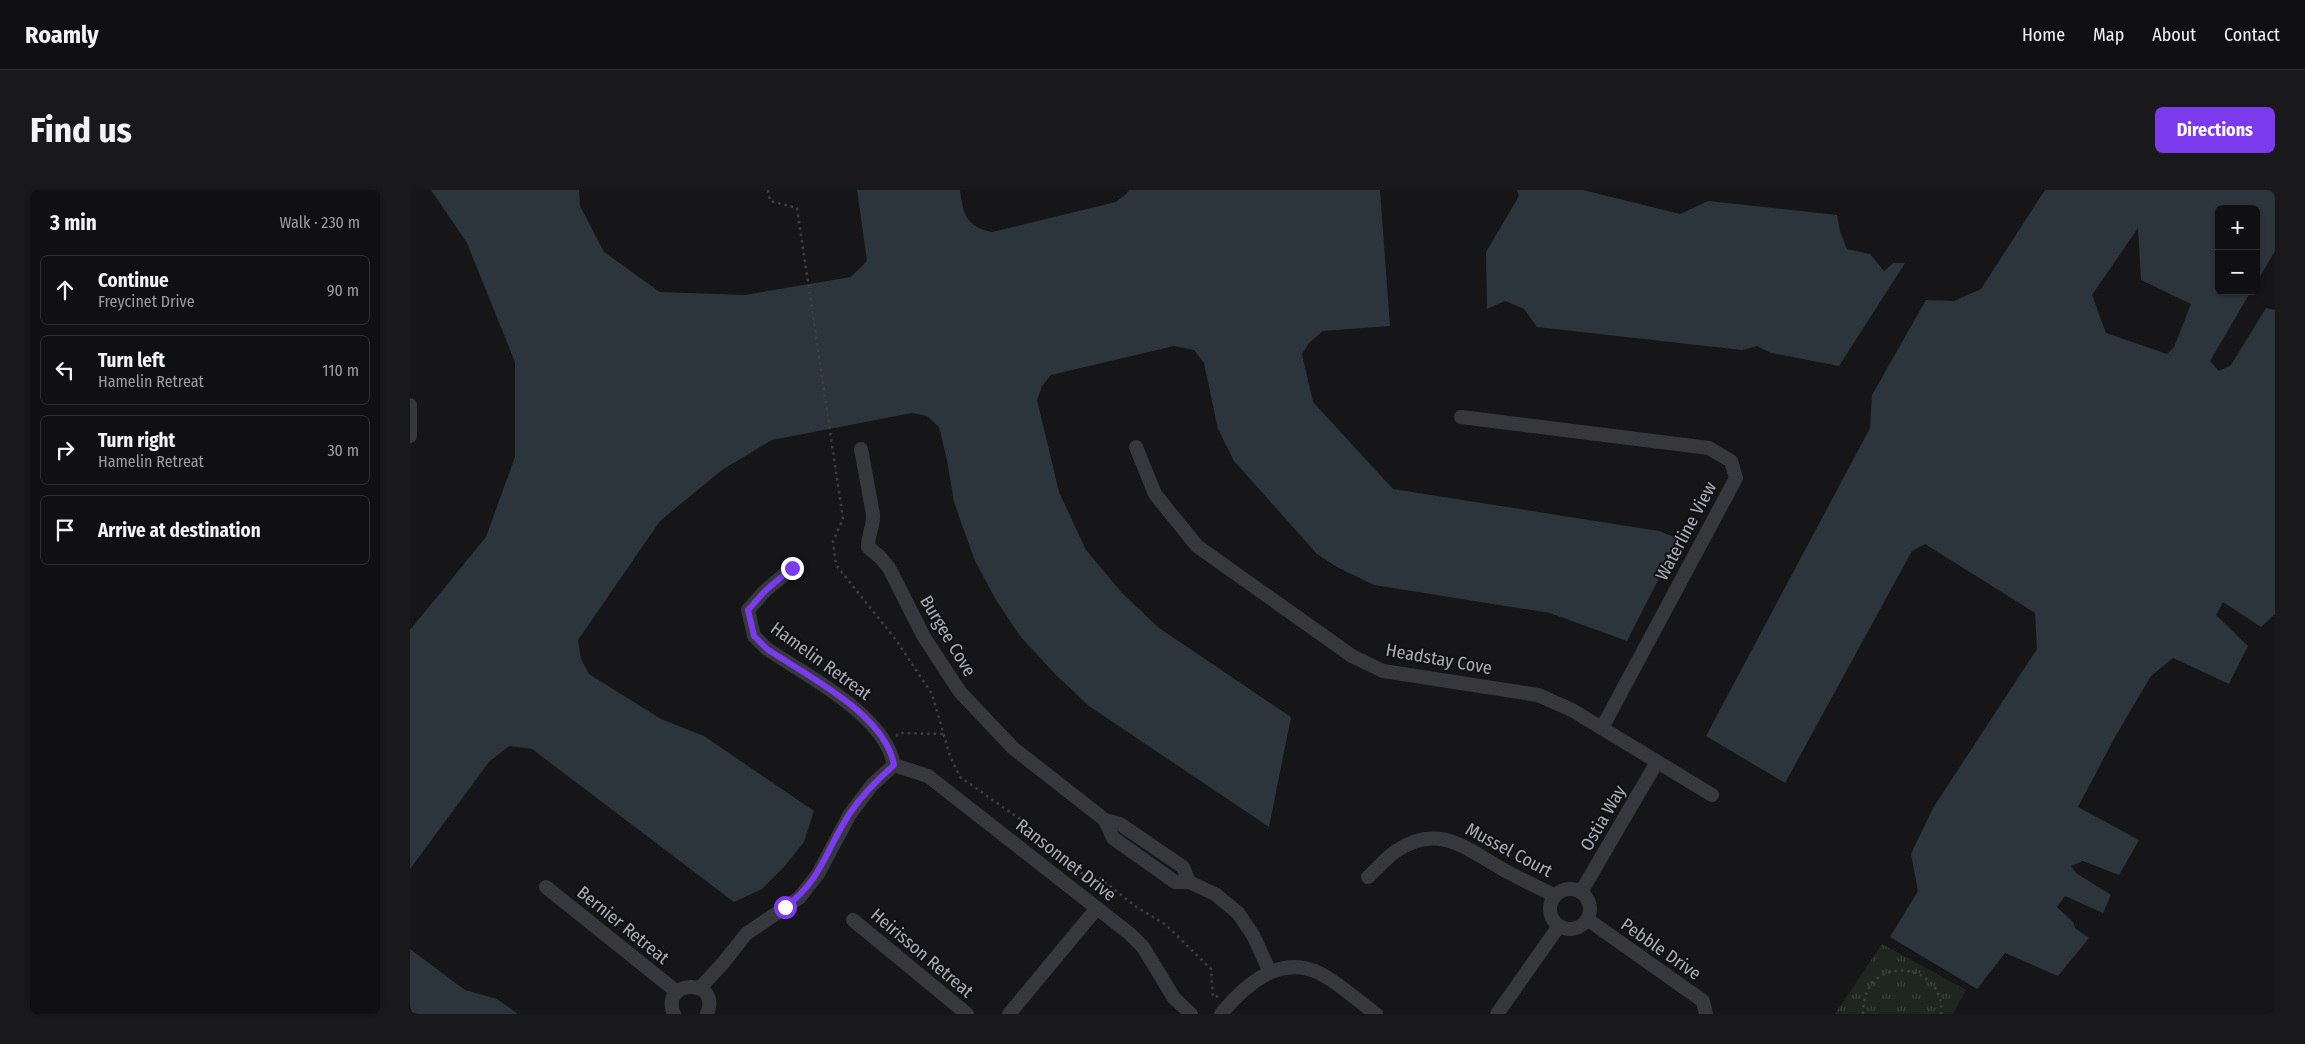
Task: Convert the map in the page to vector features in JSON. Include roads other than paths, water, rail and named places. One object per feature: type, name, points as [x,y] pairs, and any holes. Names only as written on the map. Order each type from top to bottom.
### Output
[{"type":"street","points":[[410,405],[410,436]]},
{"type":"street","name":"Waterline View","points":[[1461,417],[1709,448],[1732,461],[1736,478],[1602,728]]},
{"type":"street","name":"Headstay Cove","points":[[1136,447],[1155,494],[1197,546],[1352,656],[1383,671],[1538,695],[1572,710],[1712,795]]},
{"type":"street","name":"Burgee Cove","points":[[861,449],[874,523],[868,547],[889,568],[924,637],[945,672],[977,712],[1014,748],[1105,820],[1120,824],[1183,866],[1189,882],[1215,894],[1238,913],[1253,935],[1270,972]]},
{"type":"street","name":"Hamelin Retreat","points":[[792,568],[765,591],[748,610],[754,636],[767,649],[863,714],[886,742],[892,752],[894,765]]},
{"type":"street","name":"Ostia Way","points":[[1581,892],[1657,762]]},
{"type":"street","points":[[700,988],[746,934],[799,898],[818,874],[850,814],[872,785],[894,765]]},
{"type":"street","name":"Ransonnet Drive","points":[[894,765],[928,776],[1097,908],[1143,948],[1174,998],[1191,1014]]},
{"type":"street","name":"Mussel Court","points":[[1368,877],[1396,851],[1416,840],[1437,837],[1462,844],[1504,870],[1555,896]]},
{"type":"street","name":"Bernier Retreat","points":[[546,887],[677,992]]},
{"type":"street","points":[[1567,889],[1581,892],[1586,897],[1590,908],[1587,919],[1581,926],[1573,929],[1559,926],[1554,921],[1550,909],[1555,896],[1567,889]]},
{"type":"street","points":[[1009,1014],[1097,908]]},
{"type":"street","name":"Pebble Drive","points":[[1587,919],[1703,1001],[1706,1014]]},
{"type":"street","name":"Heirisson Retreat","points":[[853,920],[967,1014]]},
{"type":"street","points":[[1497,1014],[1559,926]]},
{"type":"street","points":[[1220,1014],[1237,994],[1255,980],[1285,967],[1303,968],[1320,973],[1376,1014]]},
{"type":"street","points":[[674,1014],[672,1004],[677,992],[688,986],[700,988],[709,1001],[707,1014]]}]
